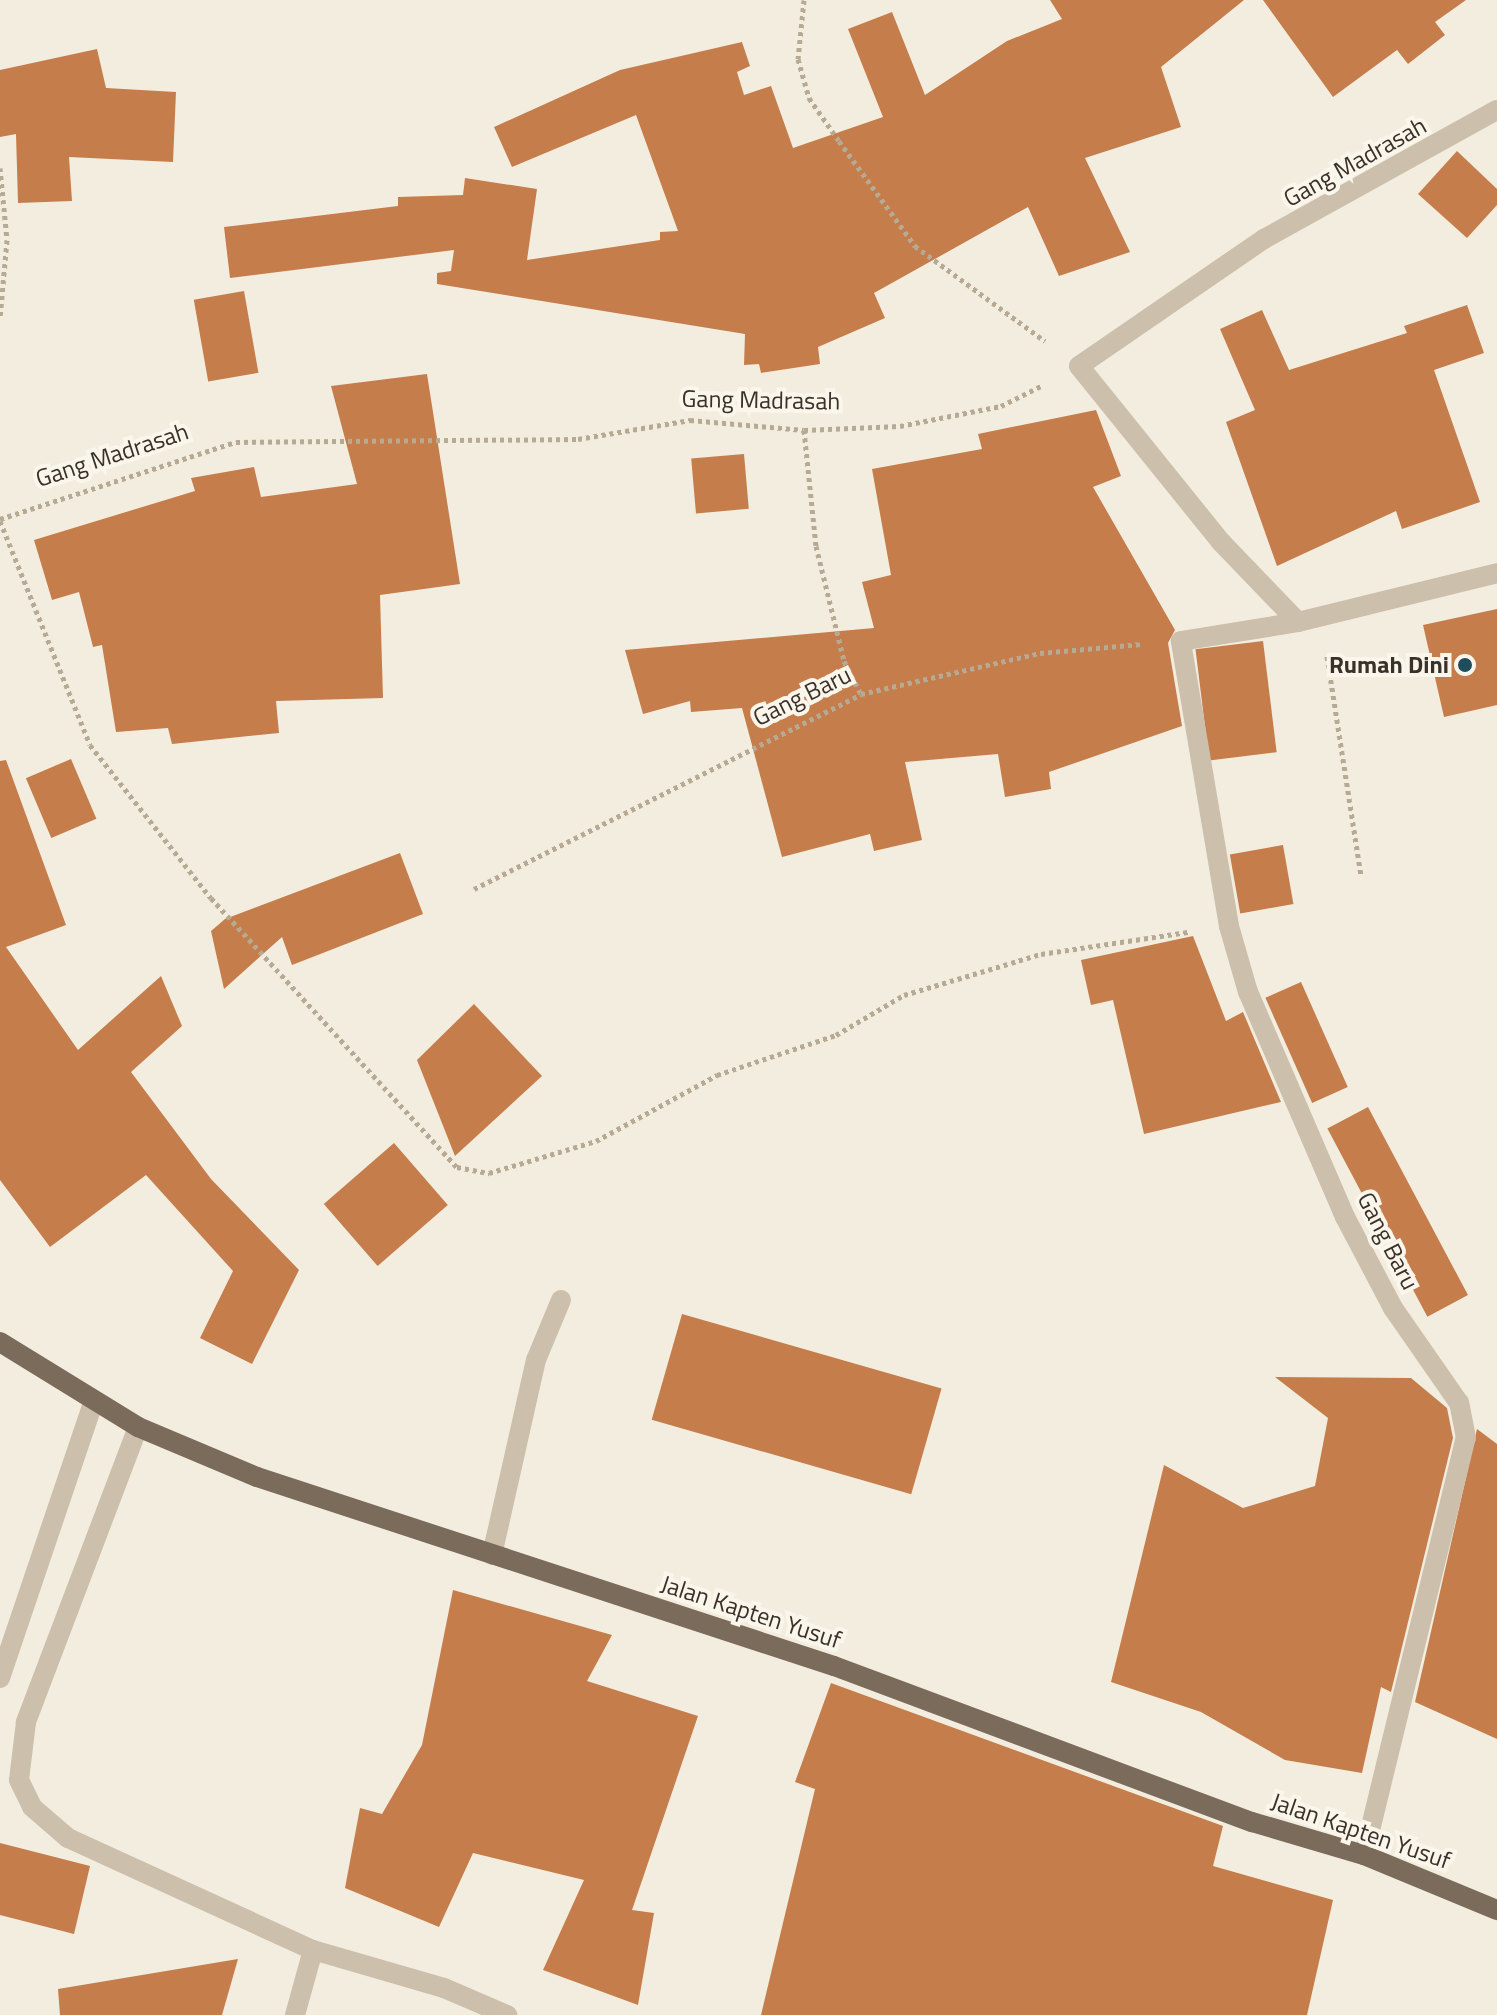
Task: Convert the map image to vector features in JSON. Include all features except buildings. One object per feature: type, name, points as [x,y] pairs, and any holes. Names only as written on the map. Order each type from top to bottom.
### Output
[{"type":"main road","name":"Jalan Kapten Yusuf","points":[[0,1342],[93,1403],[138,1427],[257,1477],[834,1666],[1252,1822],[1364,1855],[1497,1910]]},
{"type":"street","name":"Gang Madrasah","points":[[1079,366],[1264,239],[1348,199],[1497,110]]},
{"type":"street","points":[[1079,366],[1221,542],[1298,622]]},
{"type":"street","points":[[1181,641],[1298,622],[1320,614],[1497,573]]},
{"type":"street","name":"Gang Baru","points":[[1181,641],[1229,926],[1273,1058],[1345,1217],[1393,1308],[1459,1403],[1466,1438],[1364,1855]]},
{"type":"street","points":[[492,1555],[536,1360],[561,1300]]},
{"type":"street","points":[[0,1678],[93,1403]]},
{"type":"street","points":[[138,1427],[26,1722],[19,1780],[32,1807],[68,1838],[313,1950],[444,1988],[507,2015]]},
{"type":"street","points":[[295,2015],[313,1950]]},
{"type":"path","points":[[804,0],[798,59],[809,98],[915,246],[1079,366]]},
{"type":"path","points":[[0,168],[7,240],[0,318]]},
{"type":"path","name":"Gang Madrasah","points":[[0,520],[236,442],[578,439],[690,420],[804,430],[900,426],[1001,406],[1079,366]]},
{"type":"path","points":[[804,430],[816,546],[844,661],[861,694]]},
{"type":"path","points":[[0,520],[90,745],[211,898],[457,1167],[489,1173],[596,1141],[717,1075],[836,1035],[904,995],[1041,954],[1229,926]]},
{"type":"path","points":[[1320,614],[1361,876]]},
{"type":"path","name":"Gang Baru","points":[[474,889],[861,694],[1040,653],[1181,641]]},
{"type":"place","name":"Rumah Dini","points":[[1465,665]]}]
